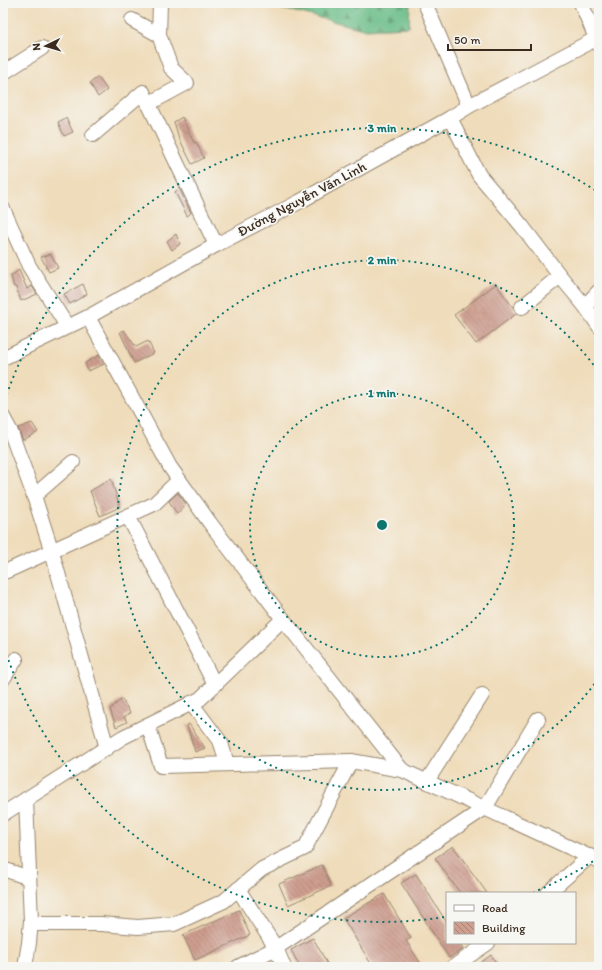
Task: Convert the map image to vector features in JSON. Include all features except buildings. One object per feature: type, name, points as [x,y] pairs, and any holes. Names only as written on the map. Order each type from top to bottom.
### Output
[{"type":"street","points":[[148,104],[187,83],[171,68],[159,35],[160,3]]},
{"type":"street","points":[[425,3],[469,106]]},
{"type":"street","points":[[581,3],[598,40]]},
{"type":"street","points":[[132,20],[159,35]]},
{"type":"street","name":"Đường Nguyễn Văn Linh","points":[[3,358],[88,317],[216,245],[299,202],[469,106],[598,40]]},
{"type":"street","points":[[3,72],[42,48]]},
{"type":"street","points":[[93,134],[143,92],[216,245]]},
{"type":"street","points":[[450,118],[479,175],[522,226],[599,326]]},
{"type":"street","points":[[3,209],[29,266],[67,326]]},
{"type":"street","points":[[522,307],[560,276]]},
{"type":"street","points":[[585,306],[599,292]]},
{"type":"street","points":[[88,317],[170,467],[179,480],[283,619],[402,770]]},
{"type":"street","points":[[3,417],[10,430],[34,496],[52,552],[107,748]]},
{"type":"street","points":[[34,496],[73,462]]},
{"type":"street","points":[[3,572],[52,552],[154,504],[179,480]]},
{"type":"street","points":[[128,516],[215,685]]},
{"type":"street","points":[[3,814],[123,737],[200,699],[283,619]]},
{"type":"street","points":[[3,679],[16,659]]},
{"type":"street","points":[[426,781],[482,695]]},
{"type":"street","points":[[192,703],[221,743],[227,764]]},
{"type":"street","points":[[238,967],[276,948],[485,808],[538,719]]},
{"type":"street","points":[[148,725],[161,766],[351,761],[402,770],[594,858],[549,892]]},
{"type":"street","points":[[31,924],[101,924],[138,927],[174,924],[224,901],[262,869],[305,848],[351,761]]},
{"type":"street","points":[[25,967],[31,924],[26,799]]},
{"type":"street","points":[[3,869],[29,878]]},
{"type":"street","points":[[238,889],[276,948],[284,967]]},
{"type":"street","points":[[454,967],[487,944]]},
{"type":"green space","points":[[250,3],[410,3],[409,27],[363,29],[301,13]]}]
